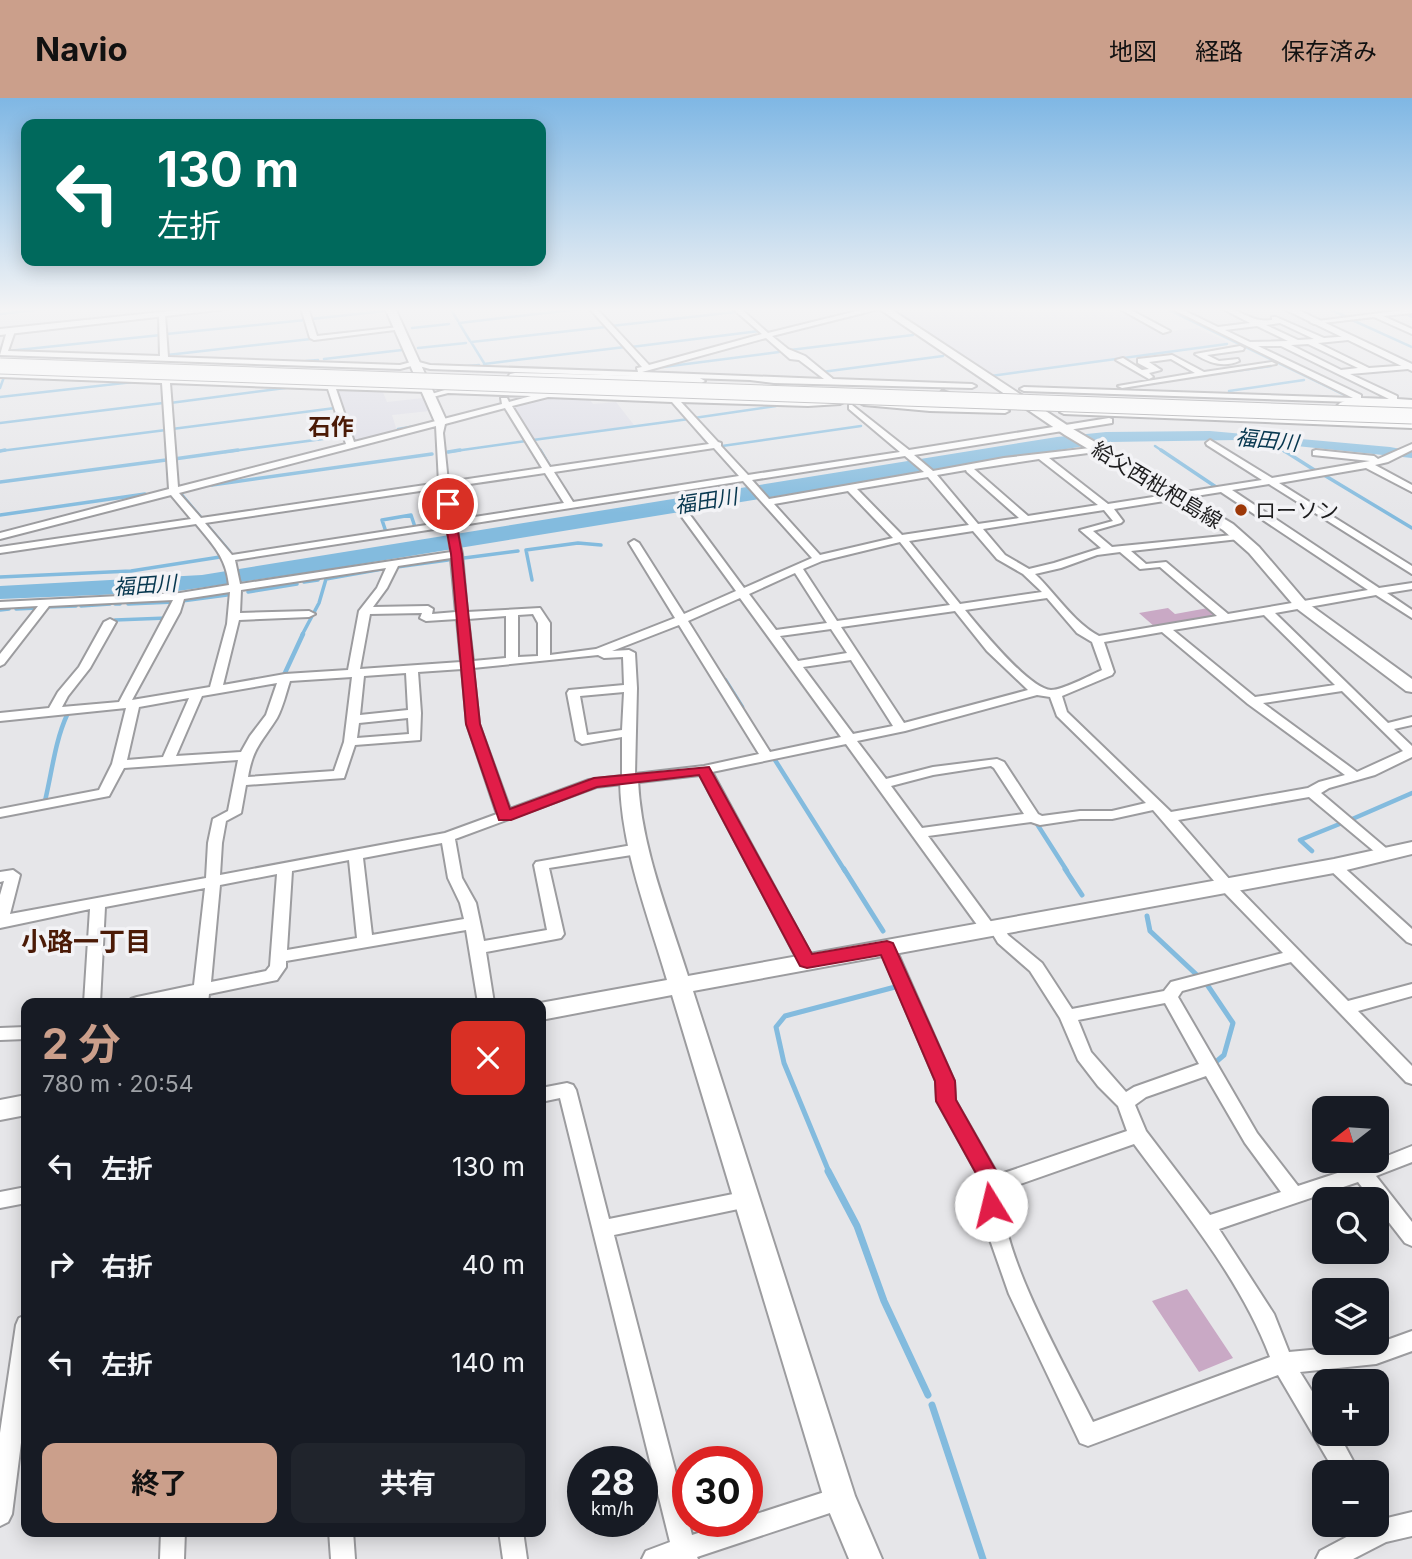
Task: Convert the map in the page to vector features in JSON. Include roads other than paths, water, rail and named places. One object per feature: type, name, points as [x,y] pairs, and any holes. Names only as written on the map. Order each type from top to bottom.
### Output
[{"type":"highway","points":[[420,376],[1270,411]]},
{"type":"highway","points":[[461,376],[1406,411]]},
{"type":"highway","points":[[507,376],[946,392],[1017,392],[1085,397],[1127,407],[1360,403],[1406,411]]},
{"type":"highway","points":[[515,377],[1078,395],[1287,407]]},
{"type":"highway","points":[[550,379],[616,390],[712,395],[1084,408],[1406,411]]},
{"type":"street","points":[[39,376],[331,386],[428,393],[443,391],[808,404],[844,408],[873,431],[892,441]]},
{"type":"street","points":[[285,385],[324,376]]},
{"type":"street","points":[[420,376],[441,422],[439,433],[444,485],[456,553],[473,724],[505,817]]},
{"type":"street","points":[[488,376],[519,394]]},
{"type":"street","points":[[693,376],[797,380],[807,376]]},
{"type":"street","points":[[815,376],[820,380]]},
{"type":"street","points":[[823,376],[827,380],[860,382]]},
{"type":"street","name":"給父西枇杷島線","points":[[991,376],[1017,392],[1065,430],[1239,536],[1301,605],[1412,687]]},
{"type":"street","points":[[1149,376],[1180,394]]},
{"type":"street","points":[[1102,391],[1098,389],[1188,376]]},
{"type":"street","points":[[1306,376],[1360,403]]},
{"type":"street","points":[[1306,376],[1360,403]]},
{"type":"street","points":[[1345,376],[1406,411],[1412,425]]},
{"type":"street","points":[[750,378],[774,382],[972,386]]},
{"type":"street","points":[[166,380],[174,492],[231,562],[235,588],[235,617],[216,689]]},
{"type":"street","points":[[899,383],[914,391]]},
{"type":"street","points":[[331,386],[351,446]]},
{"type":"street","points":[[1017,392],[1102,391],[1360,403]]},
{"type":"street","points":[[1085,397],[1102,391]]},
{"type":"street","points":[[930,409],[946,392]]},
{"type":"street","points":[[500,393],[570,505]]},
{"type":"street","points":[[0,536],[546,395]]},
{"type":"street","points":[[675,400],[818,559]]},
{"type":"street","points":[[808,404],[840,402],[1005,411]]},
{"type":"street","points":[[0,877],[13,875],[1,922],[213,879],[448,836],[594,783],[704,770],[767,757],[901,728],[1037,691],[1055,694],[1108,672],[1097,640],[1082,631],[1027,572],[1001,557],[930,474],[852,407]]},
{"type":"street","points":[[892,441],[886,429],[865,411],[869,407],[894,407]]},
{"type":"street","points":[[1063,412],[1127,407],[1166,416],[1406,411]]},
{"type":"street","points":[[1127,407],[1166,416]]},
{"type":"street","points":[[231,562],[452,527],[570,505],[749,481],[1065,430],[1128,418],[1127,407]]},
{"type":"street","points":[[1406,411],[1412,431]]},
{"type":"street","points":[[1210,443],[1412,570]]},
{"type":"street","points":[[0,550],[718,446]]},
{"type":"street","points":[[0,717],[128,705],[285,678],[512,662],[598,652],[649,634],[818,559],[901,539],[1368,465],[1412,447]]},
{"type":"street","points":[[767,501],[1095,448]]},
{"type":"street","points":[[1316,453],[1387,459]]},
{"type":"street","points":[[1041,456],[1106,506],[1118,521],[1085,530],[1144,567],[1162,564],[1226,618]]},
{"type":"street","points":[[1368,465],[1412,489]]},
{"type":"street","points":[[970,470],[1026,519]]},
{"type":"street","points":[[850,488],[901,539],[991,649],[1037,691]]},
{"type":"street","points":[[1222,488],[1412,615]]},
{"type":"street","points":[[687,517],[918,833],[992,928],[1036,967],[1068,1016],[1084,1055],[1125,1102],[1138,1135],[1206,1225],[1267,1321],[1283,1363],[1312,1411]]},
{"type":"street","points":[[1027,572],[1057,566],[1095,552],[1239,536]]},
{"type":"street","points":[[634,543],[767,757]]},
{"type":"street","points":[[0,605],[180,596],[456,553]]},
{"type":"street","points":[[241,781],[339,775],[350,742],[365,611],[382,588],[394,563]]},
{"type":"street","points":[[797,568],[901,728]]},
{"type":"street","points":[[1097,640],[1412,586]]},
{"type":"street","points":[[773,634],[1050,594]]},
{"type":"street","points":[[0,813],[102,794],[119,764],[128,705],[180,596]]},
{"type":"street","points":[[0,662],[46,603]]},
{"type":"street","points":[[365,611],[428,609],[426,618],[536,610],[544,623],[544,659]]},
{"type":"street","points":[[1168,817],[1312,792],[1370,772],[1411,752],[1267,611]]},
{"type":"street","points":[[512,612],[512,662]]},
{"type":"street","points":[[235,617],[309,614]]},
{"type":"street","points":[[54,712],[62,695],[85,668],[110,622]]},
{"type":"street","points":[[1165,629],[1252,701],[1326,752],[1354,776]]},
{"type":"street","points":[[598,652],[604,655],[629,653],[631,688],[626,733],[630,813],[638,849],[840,1499],[866,1559]]},
{"type":"street","points":[[796,665],[853,656]]},
{"type":"street","points":[[350,742],[415,737],[412,669]]},
{"type":"street","points":[[201,996],[215,843],[220,819],[234,813],[245,756],[272,716],[285,678]]},
{"type":"street","points":[[1252,701],[1344,687]]},
{"type":"street","points":[[626,733],[582,740],[573,693],[631,688]]},
{"type":"street","points":[[168,761],[197,693]]},
{"type":"street","points":[[1055,694],[1061,713],[1168,817],[1226,885],[1412,1077]]},
{"type":"street","points":[[353,720],[415,713]]},
{"type":"street","points":[[1385,727],[1412,721]]},
{"type":"street","points":[[119,764],[245,756]]},
{"type":"street","points":[[883,784],[933,771],[992,762],[999,765],[1033,817],[1040,821],[1080,815],[1112,815],[1156,805]]},
{"type":"street","points":[[704,770],[807,962]]},
{"type":"street","points":[[1312,792],[1386,855]]},
{"type":"street","points":[[918,833],[1033,817]]},
{"type":"street","points":[[448,836],[455,878],[468,903],[473,923],[485,998]]},
{"type":"street","points":[[546,1010],[1334,866],[1412,848]]},
{"type":"street","points":[[476,948],[556,934],[541,865],[638,849]]},
{"type":"street","points":[[355,853],[365,942]]},
{"type":"street","points":[[183,998],[201,996],[271,976],[278,967],[285,866]]},
{"type":"street","points":[[1334,866],[1408,930]]},
{"type":"street","points":[[92,998],[98,902]]},
{"type":"street","points":[[279,957],[473,923]]},
{"type":"street","points":[[887,947],[945,1081],[946,1101],[994,1185],[991,1205],[1019,1294],[1088,1435],[1283,1363],[1376,1354],[1412,1341]]},
{"type":"street","points":[[1068,1016],[1169,996],[1177,986],[1294,956]]},
{"type":"street","points":[[1345,1008],[1412,990]]},
{"type":"street","points":[[1169,996],[1251,1138],[1295,1196]]},
{"type":"street","points":[[0,1034],[21,1033]]},
{"type":"street","points":[[1125,1102],[1140,1092],[1211,1068]]},
{"type":"street","points":[[546,1094],[566,1090],[685,1554]]},
{"type":"street","points":[[0,1110],[21,1106]]},
{"type":"street","points":[[994,1185],[1138,1135]]},
{"type":"street","points":[[1206,1225],[1362,1174],[1412,1154]]},
{"type":"street","points":[[1362,1174],[1412,1237]]},
{"type":"street","points":[[0,1200],[21,1196]]},
{"type":"street","points":[[602,1229],[748,1199]]},
{"type":"street","points":[[0,1514],[21,1361]]},
{"type":"street","points":[[654,1559],[685,1554],[840,1499]]},
{"type":"street","points":[[1389,1525],[1412,1524]]},
{"type":"street","points":[[172,1559],[173,1537]]},
{"type":"street","points":[[341,1537],[343,1559]]},
{"type":"street","points":[[512,1537],[515,1559]]},
{"type":"street","points":[[1328,1559],[1363,1537]]},
{"type":"water","points":[[1303,376],[1311,376],[1412,425],[1412,429]]},
{"type":"water","name":"福田川","points":[[1210,431],[1390,447],[1412,451],[1412,458],[1238,440],[1109,442],[324,570],[171,592],[0,599],[0,586],[202,575],[1057,437],[1106,432]]},
{"type":"waterway","points":[[1192,377],[1198,376]]},
{"type":"waterway","points":[[0,388],[4,377]]},
{"type":"waterway","points":[[1229,391],[1304,380]]},
{"type":"waterway","points":[[0,397],[133,382]]},
{"type":"waterway","points":[[170,403],[293,387]]},
{"type":"waterway","points":[[0,423],[163,403]]},
{"type":"waterway","points":[[694,418],[776,406]]},
{"type":"waterway","points":[[172,429],[335,408]]},
{"type":"waterway","points":[[533,440],[689,419]]},
{"type":"waterway","points":[[398,429],[416,426]]},
{"type":"waterway","points":[[722,446],[861,426]]},
{"type":"waterway","points":[[5,450],[0,451],[166,430]]},
{"type":"waterway","points":[[225,452],[345,436]]},
{"type":"waterway","points":[[460,450],[448,452],[526,441]]},
{"type":"waterway","points":[[537,446],[541,452]]},
{"type":"waterway","points":[[1155,446],[1161,450]]},
{"type":"waterway","points":[[174,462],[174,459],[238,450]]},
{"type":"waterway","points":[[540,450],[551,469]]},
{"type":"waterway","points":[[1161,450],[1216,487]]},
{"type":"waterway","name":"福田川","points":[[1283,450],[1316,471]]},
{"type":"waterway","points":[[212,485],[432,454]]},
{"type":"waterway","points":[[0,482],[166,460]]},
{"type":"waterway","points":[[1324,475],[1412,528]]},
{"type":"waterway","points":[[180,493],[202,519]]},
{"type":"waterway","points":[[0,515],[145,494]]},
{"type":"waterway","points":[[381,532],[386,532],[382,520],[411,515],[415,527],[421,526]]},
{"type":"waterway","points":[[205,523],[229,551]]},
{"type":"waterway","points":[[532,580],[526,550],[578,543],[601,545]]},
{"type":"waterway","points":[[464,558],[518,551]]},
{"type":"waterway","name":"福田川","points":[[0,577],[131,571],[220,557]]},
{"type":"waterway","points":[[397,567],[448,560]]},
{"type":"waterway","points":[[302,635],[319,603],[326,579],[388,568]]},
{"type":"waterway","points":[[304,582],[318,580]]},
{"type":"waterway","points":[[248,592],[297,584]]},
{"type":"waterway","name":"福田川","points":[[182,601],[227,595]]},
{"type":"waterway","name":"福田川","points":[[128,604],[174,602]]},
{"type":"waterway","name":"福田川","points":[[81,606],[110,604]]},
{"type":"waterway","name":"福田川","points":[[115,604],[120,604]]},
{"type":"waterway","points":[[47,607],[76,606]]},
{"type":"waterway","points":[[16,609],[37,608]]},
{"type":"waterway","points":[[0,610],[9,609]]},
{"type":"waterway","points":[[112,625],[115,620],[167,618]]},
{"type":"waterway","points":[[284,675],[303,634]]},
{"type":"waterway","points":[[725,680],[742,707]]},
{"type":"waterway","points":[[45,801],[67,715]]},
{"type":"waterway","points":[[775,760],[845,871]]},
{"type":"waterway","points":[[1350,820],[1412,793]]},
{"type":"waterway","points":[[1312,851],[1300,840],[1342,823]]},
{"type":"waterway","points":[[1037,824],[1067,871]]},
{"type":"waterway","points":[[844,869],[883,931]]},
{"type":"waterway","points":[[1065,869],[1082,895]]},
{"type":"waterway","points":[[1147,916],[1150,931],[1198,976]]},
{"type":"waterway","points":[[1206,983],[1233,1023],[1224,1055],[1217,1061]]},
{"type":"waterway","points":[[829,1172],[784,1063],[776,1027],[785,1016],[899,986]]},
{"type":"waterway","points":[[828,1171],[857,1226],[884,1301],[928,1395]]},
{"type":"waterway","points":[[932,1405],[983,1559]]},
{"type":"place","name":"ローソン","points":[[1241,510]]},
{"type":"district","name":"石作","points":[[331,427]]},
{"type":"district","name":"小路一丁目","points":[[86,941]]}]
